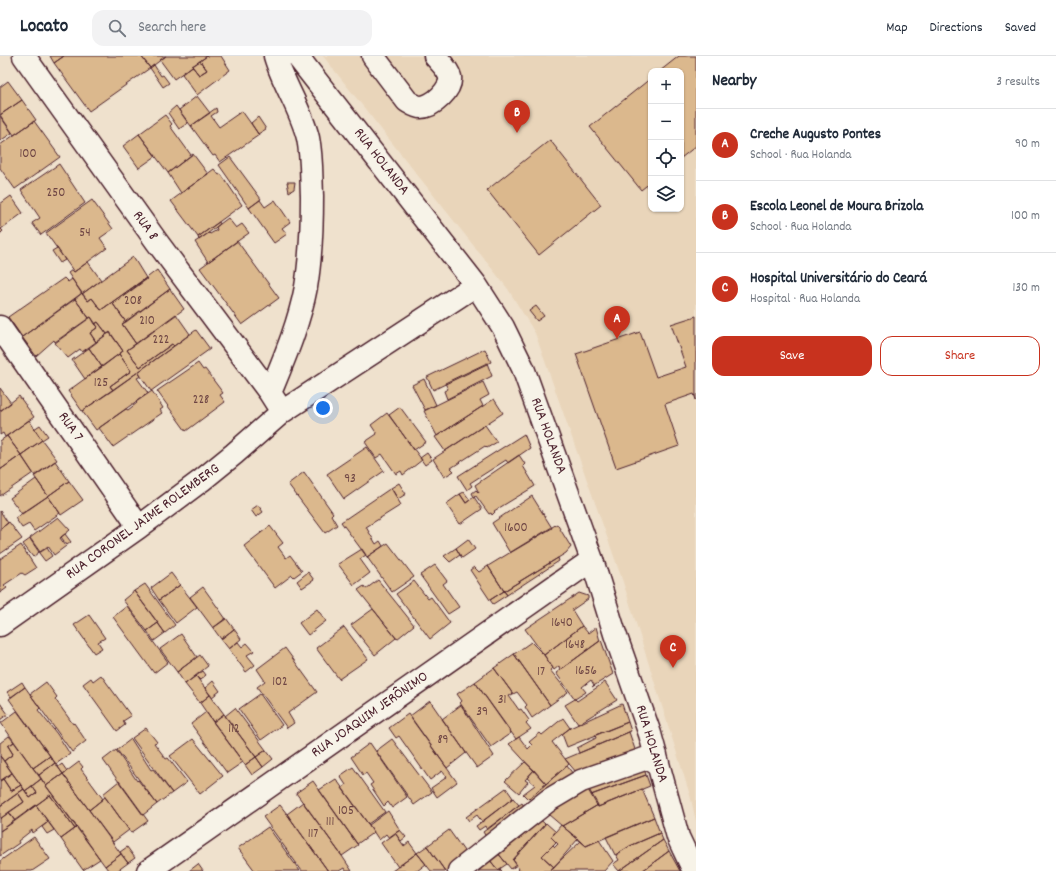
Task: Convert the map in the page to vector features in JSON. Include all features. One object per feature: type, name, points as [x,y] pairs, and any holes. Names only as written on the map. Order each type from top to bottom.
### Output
[{"type":"street","name":"RUA 8","points":[[24,56],[157,242],[270,393]]},
{"type":"street","points":[[275,56],[279,72],[304,125],[308,139],[311,163],[312,228],[306,286],[293,336],[270,393],[282,412]]},
{"type":"street","name":"RUA HOLANDA","points":[[297,56],[476,285],[503,327],[523,368],[592,560],[615,634],[656,754],[678,837],[694,871]]},
{"type":"street","points":[[373,56],[407,101],[413,105],[421,107],[427,106],[445,92],[449,86],[450,78],[447,71],[435,56]]},
{"type":"street","name":"RUA CORONEL JAIME ROLEMBERG","points":[[0,625],[140,527],[234,454],[282,412],[476,285]]},
{"type":"street","name":"RUA 7","points":[[0,327],[140,527]]},
{"type":"street","name":"RUA JOAQUIM JERÔNIMO","points":[[148,871],[592,560]]},
{"type":"street","points":[[459,871],[549,800],[580,780],[656,754]]},
{"type":"shaded area","points":[[323,56],[696,56],[696,821],[690,795],[623,582],[535,333],[508,289]]},
{"type":"building","points":[[50,56],[64,56],[54,63]]},
{"type":"building","points":[[64,56],[141,56],[150,68],[89,111],[54,63]]},
{"type":"building","points":[[141,56],[166,56],[150,68]]},
{"type":"building","points":[[166,56],[207,56],[174,79],[160,60]]},
{"type":"building","points":[[207,56],[221,56],[230,70],[197,95],[182,74],[192,66],[199,75],[207,70],[200,61]]},
{"type":"building","points":[[679,56],[696,56],[696,146],[684,156],[684,68],[664,68]]},
{"type":"building","points":[[200,61],[207,70],[199,75],[192,66]]},
{"type":"building","points":[[154,65],[161,76],[163,75],[169,83],[163,87],[150,68]]},
{"type":"building","points":[[648,80],[648,184],[641,190],[590,127]]},
{"type":"building","points":[[8,81],[22,100],[0,115],[0,87]]},
{"type":"building","points":[[197,96],[210,113],[191,126],[179,110]]},
{"type":"building","points":[[22,100],[36,120],[14,135],[0,115]]},
{"type":"building","points":[[176,106],[188,123],[179,129],[168,113]]},
{"type":"building","points":[[216,108],[217,112],[211,116],[219,127],[242,111],[259,135],[220,162],[215,155],[213,156],[191,126]]},
{"type":"building","points":[[165,115],[172,124],[170,126],[191,155],[168,173],[139,134]]},
{"type":"building","points":[[0,116],[12,133],[0,141]]},
{"type":"building","points":[[258,117],[266,129],[258,134],[251,123]]},
{"type":"building","points":[[34,121],[60,157],[15,189],[0,168],[0,145]]},
{"type":"building","points":[[139,134],[156,156],[139,168],[123,146]]},
{"type":"building","points":[[550,140],[601,205],[539,255],[487,190]]},
{"type":"building","points":[[193,154],[208,174],[181,193],[168,173]]},
{"type":"building","points":[[230,157],[261,199],[249,208],[219,165]]},
{"type":"building","points":[[59,164],[85,203],[41,235],[32,223],[40,218],[21,190]]},
{"type":"building","points":[[214,169],[219,175],[221,174],[242,205],[198,237],[171,201]]},
{"type":"building","points":[[287,182],[295,182],[294,189],[289,192]]},
{"type":"building","points":[[11,196],[23,213],[1,229],[3,231],[0,234],[0,204]]},
{"type":"building","points":[[92,200],[113,229],[100,238],[107,248],[74,272],[46,233]]},
{"type":"building","points":[[260,200],[265,207],[275,200],[290,222],[282,228],[287,234],[274,243],[249,208]]},
{"type":"building","points":[[228,218],[236,228],[242,224],[249,233],[208,262],[195,242],[217,230],[216,227]]},
{"type":"building","points":[[219,222],[220,224],[199,240],[198,237]]},
{"type":"building","points":[[237,241],[279,298],[242,325],[200,268]]},
{"type":"building","points":[[57,248],[65,260],[60,263],[52,251]]},
{"type":"building","points":[[133,257],[146,278],[101,310],[92,298],[88,301],[82,294]]},
{"type":"building","points":[[88,262],[101,280],[82,294],[68,273],[72,270],[74,272]]},
{"type":"building","points":[[157,270],[170,289],[126,322],[113,304]]},
{"type":"building","points":[[64,278],[68,282],[72,279],[82,293],[22,337],[8,317]]},
{"type":"building","points":[[146,278],[147,279],[113,304],[126,322],[122,324],[136,344],[127,350],[140,367],[172,344],[174,346],[113,390],[110,386],[131,371],[119,354],[123,351],[110,333],[107,334],[98,322],[95,324],[91,317],[89,318],[75,299],[82,293],[88,301],[92,298],[101,310]]},
{"type":"building","points":[[170,289],[184,309],[136,344],[122,324]]},
{"type":"building","points":[[75,299],[89,318],[55,342],[54,340],[36,356],[22,337]]},
{"type":"building","points":[[536,306],[544,316],[537,321],[529,311]]},
{"type":"building","points":[[176,314],[190,334],[174,346],[172,344],[140,367],[127,350]]},
{"type":"building","points":[[696,316],[696,400],[694,394],[665,404],[679,446],[616,468],[576,354],[640,332],[656,377],[686,367],[671,324]]},
{"type":"building","points":[[91,317],[98,327],[90,333],[96,342],[82,352],[80,349],[68,358],[55,343]]},
{"type":"building","points":[[98,322],[107,334],[96,342],[90,333],[98,327],[95,324]]},
{"type":"building","points":[[196,330],[210,349],[151,391],[138,372]]},
{"type":"building","points":[[110,332],[123,351],[102,367],[89,348]]},
{"type":"building","points":[[89,348],[102,367],[85,379],[72,360]]},
{"type":"building","points":[[485,349],[491,362],[433,390],[427,377]]},
{"type":"building","points":[[119,354],[131,371],[110,386],[113,390],[82,411],[68,391]]},
{"type":"building","points":[[198,363],[203,370],[205,369],[223,393],[220,395],[225,402],[186,431],[157,391]]},
{"type":"building","points":[[487,363],[492,376],[447,399],[444,391],[448,389],[445,383]]},
{"type":"building","points":[[138,372],[141,376],[137,378],[148,393],[96,430],[82,411]]},
{"type":"building","points":[[424,379],[436,405],[425,410],[412,385]]},
{"type":"building","points":[[483,382],[489,395],[480,400],[483,406],[437,436],[424,411]]},
{"type":"building","points":[[0,388],[11,403],[0,411]]},
{"type":"building","points":[[152,391],[163,408],[160,410],[162,413],[113,447],[99,428],[126,409],[128,410],[137,403],[136,402]]},
{"type":"building","points":[[19,396],[34,417],[5,437],[3,433],[0,435],[0,411]]},
{"type":"building","points":[[494,399],[503,413],[445,451],[435,437]]},
{"type":"building","points":[[400,407],[426,442],[414,450],[389,415]]},
{"type":"building","points":[[387,413],[422,460],[403,475],[401,471],[396,474],[382,454],[376,458],[365,442],[377,434],[371,425]]},
{"type":"building","points":[[29,420],[42,440],[21,455],[7,436]]},
{"type":"building","points":[[40,425],[48,436],[42,440],[34,429]]},
{"type":"building","points":[[485,425],[497,442],[487,448],[485,446],[451,468],[454,471],[444,477],[433,459]]},
{"type":"building","points":[[524,434],[530,448],[508,463],[506,460],[470,483],[472,486],[467,490],[458,476]]},
{"type":"building","points":[[7,436],[21,455],[0,470],[0,441]]},
{"type":"building","points":[[42,440],[57,460],[35,476],[21,455]]},
{"type":"building","points":[[367,447],[384,471],[344,499],[327,474]]},
{"type":"building","points":[[427,453],[432,460],[425,465],[420,458]]},
{"type":"building","points":[[21,455],[33,473],[0,496],[0,470]]},
{"type":"building","points":[[519,455],[525,464],[523,466],[535,486],[494,511],[495,512],[492,515],[491,513],[489,514],[476,496],[474,497],[472,493],[476,490],[479,493],[475,485]]},
{"type":"building","points":[[55,461],[69,481],[48,496],[34,476]]},
{"type":"building","points":[[304,472],[333,513],[331,515],[337,525],[325,533],[288,484]]},
{"type":"building","points":[[36,479],[48,496],[22,514],[10,498]]},
{"type":"building","points":[[69,481],[83,500],[61,515],[48,496]]},
{"type":"building","points":[[399,483],[406,494],[398,499],[391,488]]},
{"type":"building","points":[[391,488],[401,505],[366,527],[376,544],[380,541],[383,546],[367,557],[341,522]]},
{"type":"building","points":[[464,492],[470,500],[466,503],[460,494]]},
{"type":"building","points":[[460,494],[466,503],[474,497],[482,509],[460,524],[446,504]]},
{"type":"building","points":[[48,496],[60,513],[34,531],[29,524],[22,528],[15,518]]},
{"type":"building","points":[[532,496],[552,528],[510,553],[492,523]]},
{"type":"building","points":[[258,505],[263,512],[256,517],[251,510]]},
{"type":"building","points":[[0,511],[8,523],[0,529]]},
{"type":"building","points":[[58,517],[70,530],[60,538],[66,546],[54,555],[48,546],[40,552],[30,538]]},
{"type":"building","points":[[9,522],[22,539],[0,554],[0,529]]},
{"type":"building","points":[[557,524],[571,547],[566,553],[504,591],[488,566]]},
{"type":"building","points":[[270,526],[283,543],[278,547],[286,558],[290,555],[302,571],[294,577],[292,575],[275,588],[244,546]]},
{"type":"building","points":[[65,534],[71,542],[67,545],[61,537]]},
{"type":"building","points":[[30,539],[39,552],[33,557],[23,544]]},
{"type":"building","points":[[468,539],[475,549],[462,558],[456,548]]},
{"type":"building","points":[[388,543],[414,577],[392,592],[367,557]]},
{"type":"building","points":[[21,545],[36,568],[25,575],[22,573],[4,585],[7,588],[0,593],[0,559]]},
{"type":"building","points":[[47,548],[52,556],[45,561],[39,553]]},
{"type":"building","points":[[456,548],[460,555],[450,562],[444,556]]},
{"type":"building","points":[[362,549],[366,555],[360,559],[370,573],[354,585],[338,564]]},
{"type":"building","points":[[558,558],[559,561],[507,595],[504,591]]},
{"type":"building","points":[[435,565],[447,581],[443,584],[459,607],[448,614],[420,575]]},
{"type":"building","points":[[488,566],[504,591],[490,600],[470,570],[474,567],[479,572]]},
{"type":"building","points":[[308,572],[314,580],[302,588],[297,581]]},
{"type":"building","points":[[171,573],[180,585],[159,600],[151,588]]},
{"type":"building","points":[[378,580],[414,625],[397,639],[358,590],[364,586],[366,589]]},
{"type":"building","points":[[414,581],[428,599],[431,597],[450,623],[430,639],[396,594]]},
{"type":"building","points":[[145,584],[175,625],[165,633],[134,591]]},
{"type":"building","points":[[180,585],[197,607],[176,623],[159,600]]},
{"type":"building","points":[[203,587],[226,619],[213,628],[190,597]]},
{"type":"building","points":[[134,591],[158,623],[147,631],[123,600]]},
{"type":"building","points":[[504,591],[507,595],[493,604],[490,600]]},
{"type":"building","points":[[579,593],[588,596],[588,599],[572,610],[582,626],[544,655],[525,629]]},
{"type":"building","points":[[127,606],[168,662],[154,673],[113,617]]},
{"type":"building","points":[[317,609],[326,621],[308,635],[299,623]]},
{"type":"building","points":[[373,609],[396,638],[375,655],[351,625]]},
{"type":"building","points":[[89,615],[105,638],[98,642],[102,648],[94,653],[74,625]]},
{"type":"building","points":[[226,618],[234,629],[221,639],[213,628]]},
{"type":"building","points":[[158,623],[165,633],[154,641],[147,631]]},
{"type":"building","points":[[582,626],[588,633],[596,627],[600,641],[560,670],[559,666],[554,670],[544,655]]},
{"type":"building","points":[[344,627],[368,659],[339,679],[316,648]]},
{"type":"building","points":[[234,629],[241,639],[229,649],[221,639]]},
{"type":"building","points":[[181,634],[197,657],[177,672],[160,649]]},
{"type":"building","points":[[601,640],[613,674],[592,687],[594,685],[591,680],[582,687],[586,692],[575,699],[556,673]]},
{"type":"building","points":[[238,642],[242,647],[247,643],[254,651],[247,655],[255,665],[246,672],[229,649]]},
{"type":"building","points":[[531,642],[544,655],[553,668],[550,670],[568,692],[550,705],[514,654]]},
{"type":"building","points":[[285,648],[317,692],[288,713],[294,723],[287,728],[257,687],[265,681],[257,669]]},
{"type":"building","points":[[514,654],[550,705],[532,718],[525,707],[527,705],[517,692],[513,694],[494,668]]},
{"type":"building","points":[[200,655],[208,666],[185,684],[177,672]]},
{"type":"building","points":[[494,668],[513,694],[509,696],[519,710],[521,709],[529,720],[526,723],[531,729],[516,739],[475,682]]},
{"type":"building","points":[[203,671],[206,675],[200,680],[196,676]]},
{"type":"building","points":[[101,675],[131,716],[123,721],[125,725],[117,731],[83,684],[91,678],[93,681]]},
{"type":"building","points":[[196,676],[210,695],[200,703],[185,684]]},
{"type":"building","points":[[213,681],[220,691],[212,697],[205,688]]},
{"type":"building","points":[[22,682],[25,687],[11,697],[7,692]]},
{"type":"building","points":[[46,682],[57,697],[55,699],[86,741],[72,752],[30,694]]},
{"type":"building","points":[[475,682],[511,733],[491,747],[460,703],[462,701],[457,694]]},
{"type":"building","points":[[605,682],[617,700],[578,724],[565,705],[575,699],[577,701]]},
{"type":"building","points":[[25,687],[40,708],[38,710],[57,734],[70,754],[56,764],[9,699]]},
{"type":"building","points":[[260,694],[282,725],[261,740],[239,709]]},
{"type":"building","points":[[210,695],[224,714],[213,722],[200,703]]},
{"type":"building","points":[[430,701],[466,753],[447,768],[410,716]]},
{"type":"building","points":[[0,703],[8,714],[0,720]]},
{"type":"building","points":[[622,704],[628,722],[567,747],[562,734],[570,728]]},
{"type":"building","points":[[461,705],[494,756],[477,768],[442,719]]},
{"type":"building","points":[[235,708],[266,750],[256,757],[225,716]]},
{"type":"building","points":[[17,711],[50,756],[33,768],[1,723]]},
{"type":"building","points":[[206,712],[243,762],[227,773],[191,724]]},
{"type":"building","points":[[224,714],[256,757],[245,765],[213,722]]},
{"type":"building","points":[[408,714],[457,782],[437,797],[431,788],[447,777],[442,771],[430,780],[399,736],[396,738],[389,728]]},
{"type":"building","points":[[563,718],[570,728],[552,742],[569,764],[546,784],[509,744],[519,737],[528,749],[532,745],[529,742],[540,733],[542,735]]},
{"type":"building","points":[[628,722],[631,731],[579,753],[577,748],[596,738],[595,735]]},
{"type":"building","points":[[146,728],[157,742],[154,743],[166,759],[168,758],[187,782],[172,793],[132,738]]},
{"type":"building","points":[[629,732],[638,758],[582,779],[565,759]]},
{"type":"building","points":[[9,736],[14,742],[8,746],[13,754],[4,761],[0,756],[0,743]]},
{"type":"building","points":[[131,739],[151,770],[153,769],[172,793],[157,804],[117,750]]},
{"type":"building","points":[[193,739],[223,776],[200,794],[170,756]]},
{"type":"building","points":[[392,739],[432,792],[414,805],[376,751]]},
{"type":"building","points":[[14,742],[41,779],[25,791],[4,761],[13,754],[8,746]]},
{"type":"building","points":[[370,743],[407,797],[392,808],[388,802],[384,806],[370,785],[373,783],[366,773],[363,775],[351,757]]},
{"type":"building","points":[[116,750],[137,781],[138,780],[157,804],[143,815],[103,760]]},
{"type":"building","points":[[266,750],[273,759],[263,767],[256,757]]},
{"type":"building","points":[[0,756],[12,773],[0,781]]},
{"type":"building","points":[[50,756],[55,763],[39,775],[33,768]]},
{"type":"building","points":[[256,757],[263,767],[252,775],[245,765]]},
{"type":"building","points":[[79,762],[83,767],[81,769],[103,799],[89,810],[63,774]]},
{"type":"building","points":[[525,762],[534,770],[525,780],[528,782],[519,793],[505,781]]},
{"type":"building","points":[[642,762],[646,775],[591,795],[585,784]]},
{"type":"building","points":[[55,763],[63,774],[46,786],[39,775]]},
{"type":"building","points":[[62,764],[67,771],[63,774],[58,767]]},
{"type":"building","points":[[567,766],[576,778],[538,807],[529,798]]},
{"type":"building","points":[[353,767],[385,812],[368,824],[342,788],[346,785],[340,776]]},
{"type":"building","points":[[534,770],[546,784],[528,799],[523,794],[535,785],[527,778]]},
{"type":"building","points":[[12,773],[21,785],[11,791],[3,779]]},
{"type":"building","points":[[63,774],[121,854],[105,866],[46,786]]},
{"type":"building","points":[[646,775],[650,786],[598,807],[591,795]]},
{"type":"building","points":[[3,779],[11,791],[21,785],[24,789],[0,806],[0,781]]},
{"type":"building","points":[[41,779],[77,827],[75,829],[50,795],[15,821],[12,817],[9,812],[24,802],[18,793],[24,789],[30,798],[37,793],[32,786]]},
{"type":"building","points":[[336,779],[374,832],[357,844],[319,790]]},
{"type":"building","points":[[119,781],[148,821],[131,833],[103,794]]},
{"type":"building","points":[[313,781],[358,845],[342,856],[296,793]]},
{"type":"building","points":[[584,781],[598,805],[562,826],[542,809]]},
{"type":"building","points":[[32,786],[37,793],[30,798],[25,791]]},
{"type":"building","points":[[506,788],[513,798],[482,822],[477,815],[469,821],[466,817]]},
{"type":"building","points":[[642,789],[654,817],[586,846],[562,826],[598,805],[598,807]]},
{"type":"building","points":[[18,793],[24,802],[0,819],[0,806]]},
{"type":"building","points":[[50,795],[75,829],[61,839],[36,805]]},
{"type":"building","points":[[105,797],[129,830],[113,842],[89,810]]},
{"type":"building","points":[[513,798],[519,805],[487,830],[485,826],[479,830],[476,826]]},
{"type":"building","points":[[303,802],[352,871],[346,871],[344,868],[339,871],[328,871],[287,814]]},
{"type":"building","points":[[522,803],[528,812],[487,838],[483,832]]},
{"type":"building","points":[[36,805],[48,822],[33,833],[32,830],[18,841],[19,843],[0,856],[0,831]]},
{"type":"building","points":[[280,805],[328,871],[302,871],[263,817]]},
{"type":"building","points":[[388,811],[400,830],[389,838],[386,834],[379,840],[369,825]]},
{"type":"building","points":[[9,812],[15,821],[0,831],[0,819]]},
{"type":"building","points":[[535,815],[545,824],[513,860],[517,865],[511,869],[493,847]]},
{"type":"building","points":[[654,817],[660,833],[630,846],[615,855],[606,837]]},
{"type":"building","points":[[48,822],[54,830],[47,834],[42,827]]},
{"type":"building","points":[[546,823],[556,832],[551,837],[556,842],[542,856],[554,867],[549,871],[517,871],[519,869],[513,860]]},
{"type":"building","points":[[561,825],[578,839],[554,867],[542,856],[553,845],[555,847],[558,844],[551,837]]},
{"type":"building","points":[[77,827],[100,859],[83,870],[61,839]]},
{"type":"building","points":[[268,827],[300,871],[255,871],[238,848]]},
{"type":"building","points":[[400,830],[406,837],[401,841],[395,833]]},
{"type":"building","points":[[449,830],[469,858],[453,871],[445,871],[427,846]]},
{"type":"building","points":[[395,833],[404,846],[409,842],[417,853],[398,867],[381,843]]},
{"type":"building","points":[[660,833],[663,840],[619,871],[613,864],[619,860],[616,855],[630,846]]},
{"type":"building","points":[[34,837],[50,859],[32,871],[0,871],[0,861]]},
{"type":"building","points":[[599,840],[613,861],[604,871],[549,871],[581,841],[586,846]]},
{"type":"building","points":[[663,840],[669,851],[642,871],[619,871]]},
{"type":"building","points":[[427,846],[445,871],[431,871],[417,853]]},
{"type":"building","points":[[127,847],[135,858],[128,863],[120,852]]},
{"type":"building","points":[[493,847],[507,864],[498,870],[484,853]]},
{"type":"building","points":[[669,851],[680,871],[642,871]]},
{"type":"building","points":[[417,853],[426,864],[417,871],[392,871]]},
{"type":"building","points":[[484,853],[498,870],[500,869],[502,871],[470,871]]},
{"type":"building","points":[[121,854],[128,863],[117,871],[109,871],[105,866]]},
{"type":"building","points":[[198,864],[203,871],[189,871]]},
{"type":"place","name":"Escola Leonel de Moura Brizola","points":[[517,133]]},
{"type":"place","name":"Creche Augusto Pontes","points":[[617,339]]},
{"type":"place","name":"Hospital Universitário do Ceará","points":[[673,668]]}]
